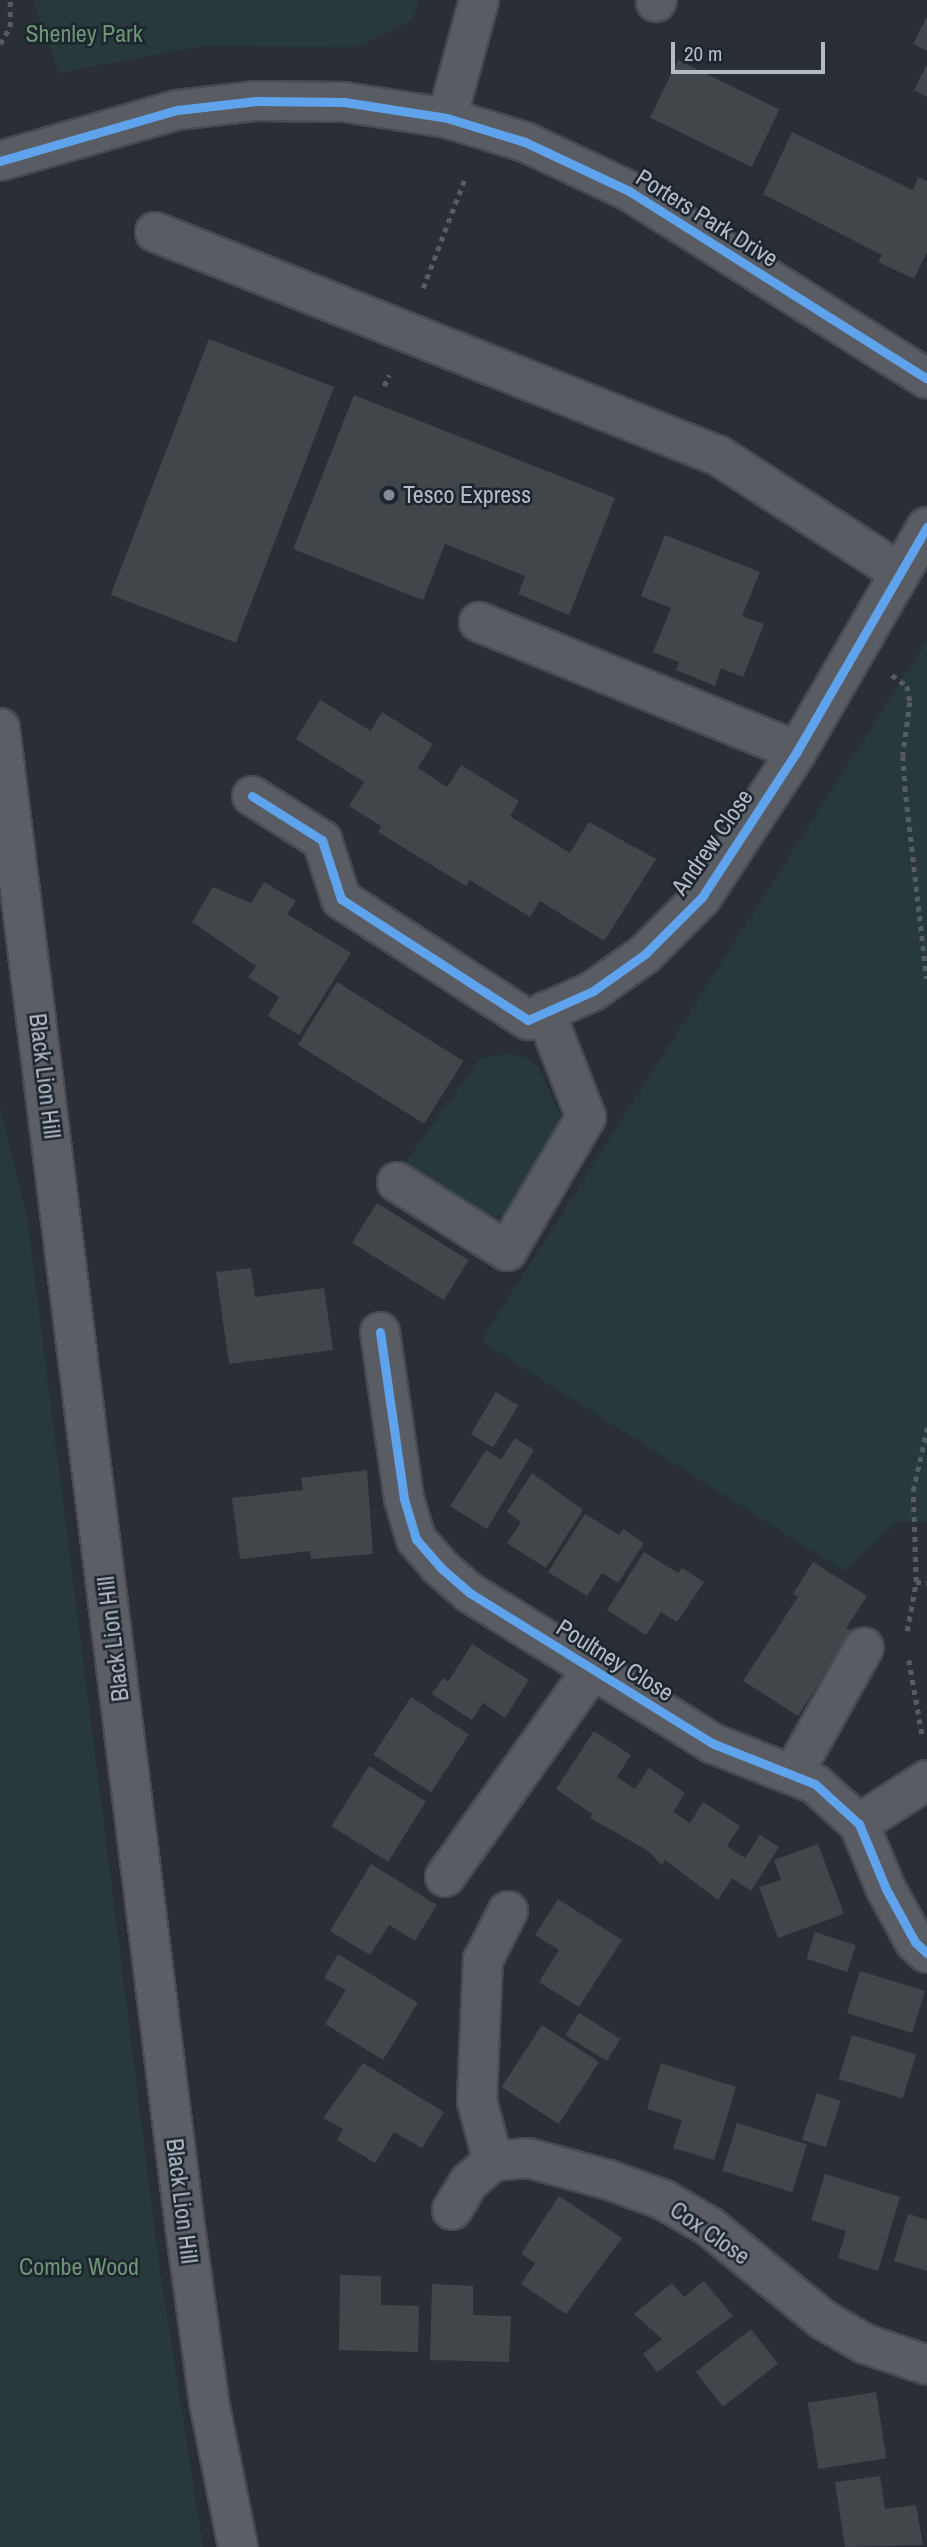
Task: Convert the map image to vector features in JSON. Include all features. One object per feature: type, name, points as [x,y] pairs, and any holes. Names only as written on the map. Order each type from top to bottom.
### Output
[{"type":"main road","name":"Black Lion Hill","points":[[0,728],[184,2226],[209,2402],[239,2547]]},
{"type":"street","points":[[447,118],[479,0]]},
{"type":"street","name":"Porters Park Drive","points":[[0,161],[177,110],[256,101],[344,102],[447,118],[525,142],[629,191],[927,379]]},
{"type":"street","points":[[155,233],[719,456],[899,572]]},
{"type":"street","name":"Andrew Close","points":[[252,796],[322,840],[341,899],[528,1020],[593,991],[645,954],[702,897],[797,751],[927,527]]},
{"type":"street","points":[[479,622],[797,751]]},
{"type":"street","points":[[397,1182],[507,1251],[586,1117],[545,1012]]},
{"type":"street","name":"Poultney Close","points":[[380,1332],[404,1499],[416,1539],[470,1593],[714,1744],[815,1784],[859,1824],[886,1889],[915,1942],[927,1953]]},
{"type":"street","points":[[793,1774],[864,1647]]},
{"type":"street","points":[[445,1877],[593,1669]]},
{"type":"street","points":[[859,1824],[927,1780]]},
{"type":"street","points":[[453,2210],[469,2182],[493,2161],[477,2101],[483,1960],[508,1911]]},
{"type":"street","name":"Cox Close","points":[[493,2161],[528,2158],[609,2180],[664,2200],[710,2227],[822,2319],[865,2344],[927,2365]]},
{"type":"path","points":[[0,44],[10,27],[10,0]]},
{"type":"path","points":[[384,386],[465,178]]},
{"type":"path","points":[[857,645],[906,686],[910,702],[904,756],[905,787],[927,979]]},
{"type":"path","points":[[906,1637],[916,1582],[912,1502],[927,1428]]},
{"type":"path","points":[[916,1582],[927,1583]]},
{"type":"path","points":[[908,1650],[920,1729],[927,1744]]},
{"type":"green space","name":"Shenley Park","points":[[33,0],[419,0],[412,21],[356,47],[202,46],[59,73]]},
{"type":"green space","points":[[927,640],[927,1522],[898,1521],[844,1571],[481,1341]]},
{"type":"green space","points":[[510,1053],[527,1058],[539,1068],[567,1131],[506,1218],[488,1216],[405,1164],[479,1059]]},
{"type":"green space","name":"Combe Wood","points":[[0,1107],[28,1223],[160,2270],[203,2547],[0,2547]]},
{"type":"building","points":[[927,16],[927,51],[913,44]]},
{"type":"building","points":[[678,60],[780,110],[752,167],[650,118]]},
{"type":"building","points":[[927,64],[927,97],[914,90]]},
{"type":"building","points":[[792,132],[913,190],[918,177],[927,181],[927,252],[914,279],[878,262],[882,255],[763,194]]},
{"type":"building","points":[[209,339],[334,387],[236,643],[111,595]]},
{"type":"building","points":[[354,395],[615,498],[569,615],[518,594],[525,576],[445,544],[423,600],[293,549]]},
{"type":"building","points":[[665,535],[760,572],[742,616],[764,624],[743,677],[721,668],[715,686],[676,670],[679,662],[653,652],[671,608],[641,596]]},
{"type":"building","points":[[320,700],[371,731],[382,712],[433,744],[418,768],[447,787],[461,765],[519,801],[510,816],[570,853],[589,822],[656,859],[604,941],[540,901],[530,917],[470,880],[466,886],[378,832],[381,826],[349,806],[364,782],[296,739]]},
{"type":"building","points":[[264,882],[296,901],[287,914],[351,953],[299,1035],[268,1016],[279,997],[248,977],[256,966],[192,922],[213,887],[251,903]]},
{"type":"building","points":[[337,982],[463,1061],[424,1124],[298,1045]]},
{"type":"building","points":[[377,1203],[469,1260],[444,1300],[352,1243]]},
{"type":"building","points":[[251,1268],[255,1297],[324,1288],[333,1350],[229,1364],[216,1272]]},
{"type":"building","points":[[496,1392],[518,1405],[493,1447],[471,1434]]},
{"type":"building","points":[[515,1438],[534,1450],[487,1529],[450,1506],[486,1450],[501,1460]]},
{"type":"building","points":[[367,1470],[373,1554],[311,1559],[310,1551],[240,1559],[232,1498],[303,1490],[301,1478]]},
{"type":"building","points":[[532,1473],[583,1510],[546,1568],[507,1543],[521,1522],[507,1512]]},
{"type":"building","points":[[585,1514],[619,1535],[623,1529],[644,1543],[618,1583],[602,1573],[587,1596],[548,1572]]},
{"type":"building","points":[[644,1552],[678,1573],[682,1568],[704,1582],[677,1622],[661,1612],[646,1635],[607,1610]]},
{"type":"building","points":[[813,1562],[867,1596],[846,1628],[852,1631],[798,1716],[743,1681],[798,1597],[793,1594]]},
{"type":"building","points":[[472,1644],[529,1680],[505,1718],[483,1703],[472,1720],[432,1694],[443,1678],[448,1682]]},
{"type":"building","points":[[411,1697],[469,1735],[431,1792],[373,1755]]},
{"type":"building","points":[[594,1731],[631,1755],[617,1777],[635,1789],[649,1768],[685,1793],[673,1812],[690,1823],[703,1802],[740,1826],[727,1846],[745,1858],[760,1835],[779,1847],[751,1891],[732,1878],[718,1900],[665,1860],[662,1865],[647,1850],[590,1818],[592,1814],[556,1789]]},
{"type":"building","points":[[369,1766],[426,1802],[388,1862],[331,1826]]},
{"type":"building","points":[[818,1844],[844,1914],[778,1938],[759,1887],[781,1880],[774,1860]]},
{"type":"building","points":[[371,1864],[437,1905],[415,1941],[389,1925],[370,1955],[330,1931]]},
{"type":"building","points":[[558,1899],[622,1940],[579,2007],[539,1982],[559,1950],[535,1935]]},
{"type":"building","points":[[815,1932],[856,1945],[847,1972],[806,1959]]},
{"type":"building","points":[[338,1954],[418,2003],[383,2060],[325,2024],[346,1990],[324,1978]]},
{"type":"building","points":[[860,1971],[925,1991],[912,2033],[847,2013]]},
{"type":"building","points":[[579,2013],[621,2039],[607,2061],[565,2035]]},
{"type":"building","points":[[542,2025],[599,2062],[559,2124],[502,2087]]},
{"type":"building","points":[[852,2035],[916,2055],[903,2099],[839,2079]]},
{"type":"building","points":[[363,2063],[444,2112],[422,2148],[394,2132],[375,2163],[337,2140],[343,2129],[323,2118]]},
{"type":"building","points":[[661,2063],[736,2087],[714,2160],[673,2148],[682,2120],[647,2109]]},
{"type":"building","points":[[817,2093],[841,2101],[826,2147],[802,2140]]},
{"type":"building","points":[[737,2123],[807,2144],[792,2192],[722,2171]]},
{"type":"building","points":[[825,2174],[900,2197],[878,2271],[838,2258],[846,2231],[811,2220]]},
{"type":"building","points":[[559,2196],[622,2238],[566,2314],[521,2284],[535,2263],[521,2254]]},
{"type":"building","points":[[908,2214],[927,2220],[927,2271],[894,2261]]},
{"type":"building","points":[[340,2275],[381,2276],[381,2305],[419,2306],[418,2352],[339,2350]]},
{"type":"building","points":[[704,2281],[733,2316],[657,2372],[643,2354],[662,2339],[634,2314],[672,2283],[684,2297]]},
{"type":"building","points":[[432,2284],[473,2286],[473,2315],[511,2316],[509,2362],[430,2360]]},
{"type":"building","points":[[751,2329],[778,2364],[723,2407],[696,2372]]},
{"type":"building","points":[[876,2392],[886,2458],[818,2469],[808,2403]]},
{"type":"building","points":[[880,2476],[885,2509],[916,2505],[923,2545],[845,2547],[835,2482]]},
{"type":"cycle path","points":[[0,161],[177,110],[256,101],[344,102],[447,118],[525,142],[629,191],[927,379]]},
{"type":"cycle path","points":[[252,796],[322,840],[341,899],[528,1020],[593,991],[645,954],[702,897],[797,751],[927,527]]},
{"type":"cycle path","points":[[380,1332],[404,1499],[416,1539],[440,1567],[470,1593],[714,1744],[815,1784],[859,1824],[886,1889],[915,1942],[927,1953]]},
{"type":"place","name":"Tesco Express","points":[[389,495]]}]
